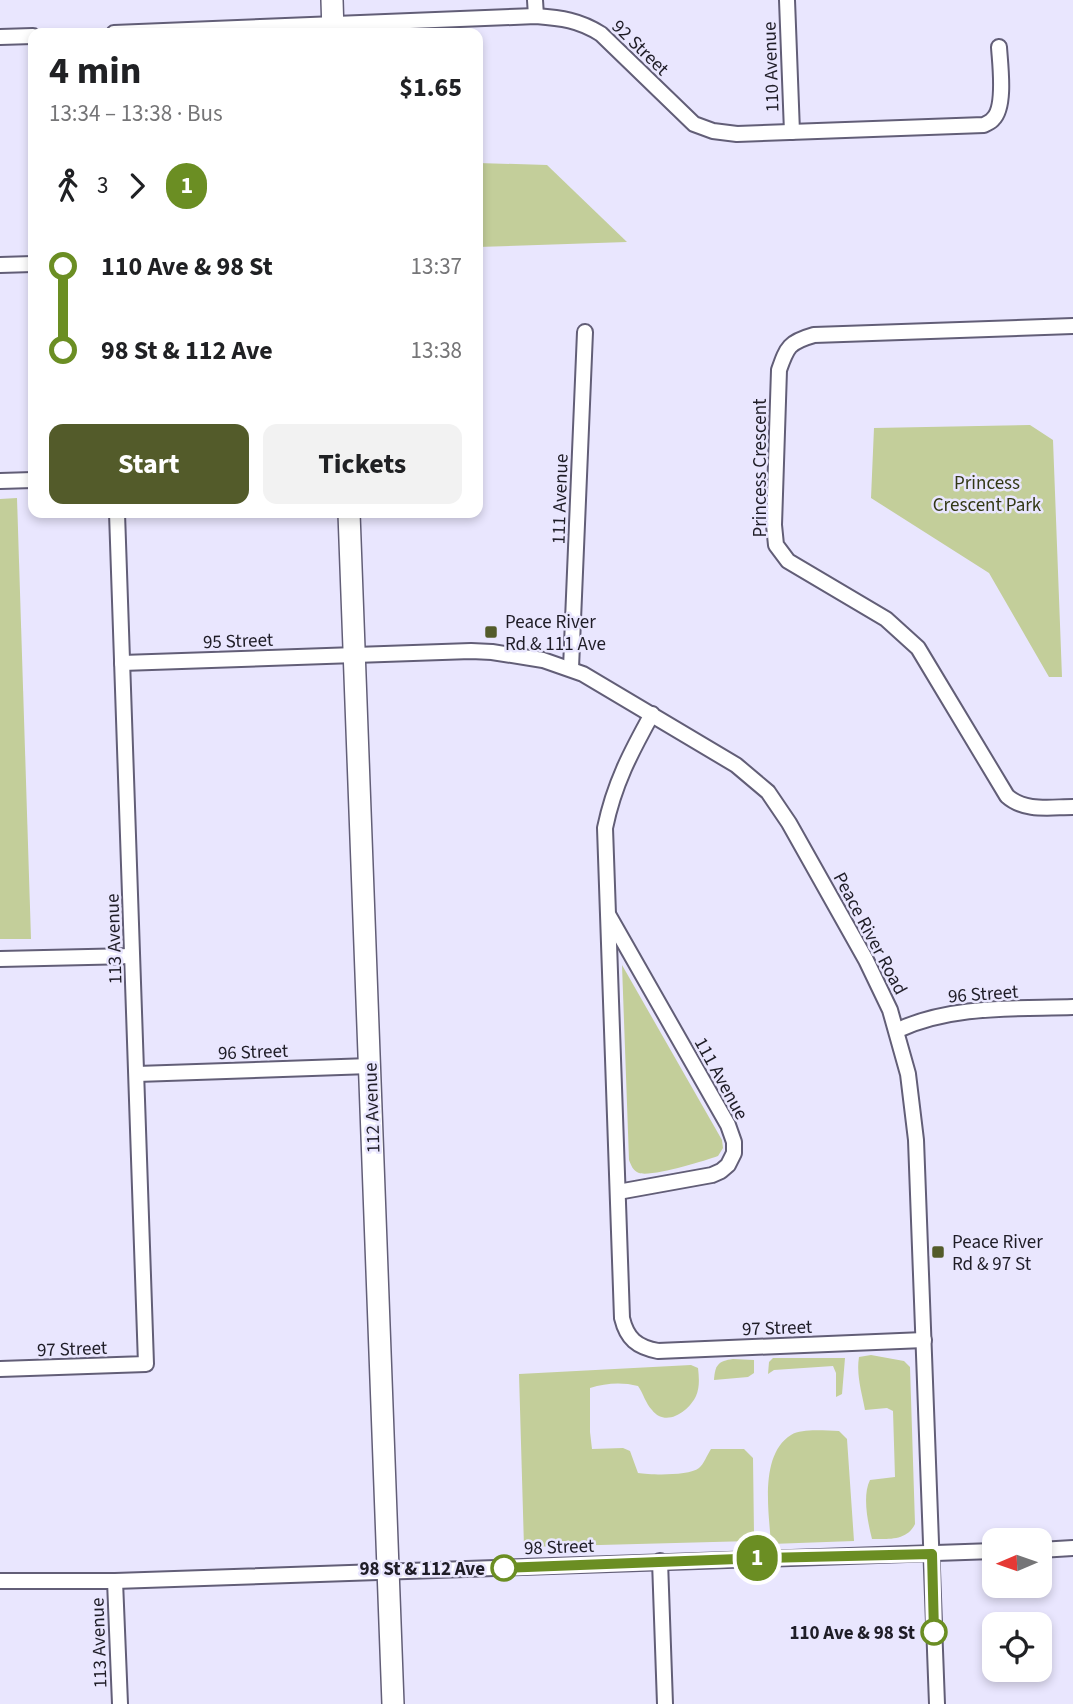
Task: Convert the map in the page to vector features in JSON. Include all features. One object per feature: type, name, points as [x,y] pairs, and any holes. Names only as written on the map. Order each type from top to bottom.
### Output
[{"type":"street","points":[[332,0],[333,28]]},
{"type":"street","points":[[535,0],[536,16]]},
{"type":"street","name":"110 Avenue","points":[[787,0],[792,132]]},
{"type":"street","name":"92 Street","points":[[362,28],[536,16],[565,18],[584,23],[601,34],[694,124],[713,131],[737,134],[984,125],[993,119],[998,111],[1001,86],[999,47]]},
{"type":"street","points":[[0,37],[28,36]]},
{"type":"street","points":[[0,265],[28,264]]},
{"type":"street","name":"Princess Crescent","points":[[1073,326],[814,335],[796,340],[786,350],[779,370],[775,525],[776,545],[788,561],[886,619],[918,648],[1007,796],[1014,803],[1027,807],[1073,807]]},
{"type":"street","name":"111 Avenue","points":[[571,668],[585,332]]},
{"type":"street","points":[[0,481],[28,480]]},
{"type":"street","name":"113 Avenue","points":[[117,518],[146,1364]]},
{"type":"street","name":"112 Avenue","points":[[349,518],[393,1704]]},
{"type":"street","name":"Peace River Road","points":[[355,655],[492,652],[543,660],[571,668],[736,765],[768,792],[789,823],[866,960],[898,1030],[908,1074],[915,1129],[932,1554]]},
{"type":"street","name":"95 Street","points":[[122,663],[355,655]]},
{"type":"street","name":"111 Avenue","points":[[634,1343],[625,1332],[622,1318],[605,828],[612,796],[631,752],[652,714]]},
{"type":"street","name":"111 Avenue","points":[[607,912],[728,1125],[734,1142],[734,1153],[728,1165],[712,1175],[618,1192]]},
{"type":"street","points":[[0,958],[132,956]]},
{"type":"street","name":"96 Street","points":[[898,1030],[920,1020],[951,1014],[1073,1007]]},
{"type":"street","name":"96 Street","points":[[137,1074],[370,1066]]},
{"type":"street","name":"97 Street","points":[[634,1343],[645,1349],[658,1351],[924,1340]]},
{"type":"street","name":"97 Street","points":[[0,1369],[146,1364]]},
{"type":"street","points":[[1052,1549],[1073,1548]]},
{"type":"street","name":"98 Street","points":[[0,1581],[115,1581],[388,1573],[660,1561],[982,1552]]},
{"type":"street","points":[[932,1554],[937,1704]]},
{"type":"street","points":[[660,1561],[665,1704]]},
{"type":"street","name":"113 Avenue","points":[[115,1581],[120,1704]]},
{"type":"green space","points":[[483,163],[547,165],[627,242],[483,247]]},
{"type":"green space","name":"Princess Crescent Park","points":[[1030,425],[1053,440],[1062,677],[1049,677],[989,573],[871,498],[874,428]]},
{"type":"green space","points":[[17,498],[31,939],[0,939],[0,499]]},
{"type":"green space","points":[[622,965],[722,1140],[723,1148],[718,1156],[655,1173],[639,1173],[631,1166]]},
{"type":"green space","points":[[871,1355],[904,1361],[910,1367],[915,1524],[907,1534],[891,1539],[872,1539],[866,1510],[866,1494],[870,1480],[895,1477],[893,1411],[887,1408],[865,1410],[861,1391],[859,1357]]},
{"type":"green space","points":[[773,1358],[845,1358],[842,1394],[836,1397],[836,1373],[833,1366],[774,1370],[768,1374],[769,1362]]},
{"type":"green space","points":[[733,1359],[754,1360],[754,1373],[748,1377],[714,1380],[718,1365]]},
{"type":"green space","points":[[691,1365],[698,1368],[699,1386],[696,1396],[683,1412],[670,1417],[664,1418],[652,1410],[638,1386],[614,1384],[590,1388],[592,1449],[623,1448],[630,1451],[638,1473],[679,1474],[694,1471],[701,1466],[711,1449],[744,1449],[753,1458],[754,1534],[751,1541],[524,1547],[519,1374]]},
{"type":"green space","points":[[802,1431],[839,1431],[847,1439],[854,1541],[771,1544],[768,1485],[774,1456],[781,1444],[791,1435]]},
{"type":"bus line","name":"1","points":[[504,1568],[932,1554],[934,1632]]},
{"type":"place","name":"Peace River Rd & 111 Ave","points":[[491,632]]},
{"type":"place","name":"Peace River Rd & 97 St","points":[[938,1252]]},
{"type":"place","name":"98 St & 112 Ave","points":[[504,1568]]},
{"type":"place","name":"110 Ave & 98 St","points":[[934,1632]]}]
